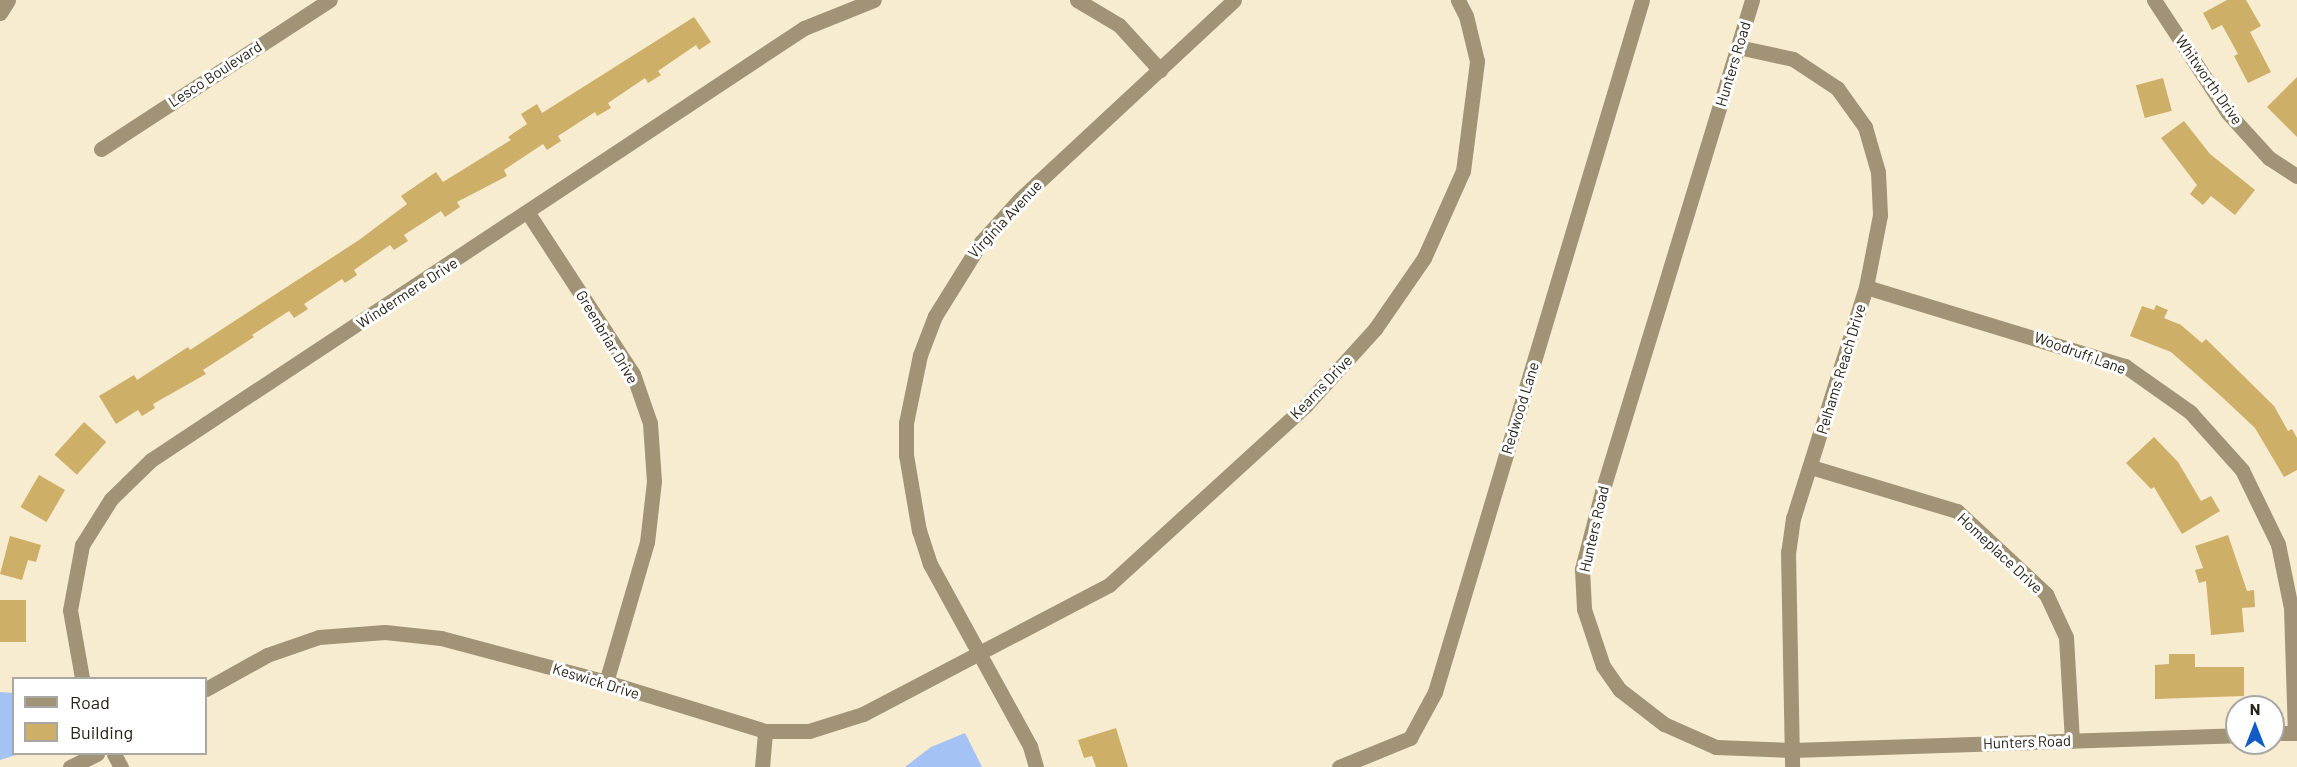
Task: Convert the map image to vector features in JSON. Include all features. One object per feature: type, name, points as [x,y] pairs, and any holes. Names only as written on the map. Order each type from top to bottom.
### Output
[{"type":"street","points":[[0,13],[8,0]]},
{"type":"street","name":"Lesco Boulevard","points":[[101,149],[330,0]]},
{"type":"street","name":"Windermere Drive","points":[[82,677],[70,610],[82,546],[111,499],[151,460],[528,213],[804,28],[874,0]]},
{"type":"street","points":[[1077,0],[1119,25],[1160,70]]},
{"type":"street","name":"Virginia Avenue","points":[[1036,767],[1030,746],[980,650],[930,564],[912,498],[906,423],[920,355],[935,316],[963,265],[981,242],[1020,199],[1234,0]]},
{"type":"street","name":"Kearns Drive","points":[[980,650],[1109,585],[1306,405],[1375,329],[1424,258],[1463,171],[1477,61],[1458,0]]},
{"type":"street","name":"Redwood Lane","points":[[1339,767],[1410,738],[1435,692],[1642,0]]},
{"type":"street","name":"Hunters Road","points":[[1752,0],[1602,492],[1582,569],[1584,609],[1609,674],[1620,690],[1664,724],[1716,747],[1792,750],[2225,735]]},
{"type":"street","name":"Whitworth Drive","points":[[2154,0],[2228,113],[2269,158],[2297,176]]},
{"type":"street","name":"Pelhams Reach Drive","points":[[1738,47],[1793,59],[1837,88],[1865,127],[1878,172],[1880,215],[1866,287],[1793,518],[1788,552],[1792,767]]},
{"type":"street","name":"Greenbriar Drive","points":[[528,213],[633,374],[650,423],[654,482],[647,542],[606,682]]},
{"type":"street","name":"Woodruff Lane","points":[[1866,287],[2125,366],[2190,412],[2242,470],[2278,544],[2291,608],[2296,733]]},
{"type":"street","name":"Homeplace Drive","points":[[1810,467],[1957,511],[2046,594],[2066,637],[2072,741]]},
{"type":"street","name":"Keswick Drive","points":[[207,688],[267,655],[320,637],[385,632],[441,638],[606,682],[765,731],[809,731],[864,714],[980,650]]},
{"type":"street","points":[[762,767],[765,731]]},
{"type":"street","points":[[70,767],[93,755]]},
{"type":"water","points":[[0,692],[12,693],[12,755],[16,755],[0,760]]},
{"type":"water","points":[[965,733],[982,767],[905,767],[931,747]]},
{"type":"building","points":[[2227,0],[2246,0],[2261,26],[2250,32],[2271,72],[2248,83],[2234,56],[2238,54],[2222,25],[2212,30],[2203,13]]},
{"type":"building","points":[[694,17],[711,42],[699,50],[696,45],[658,71],[661,75],[648,83],[645,78],[608,103],[611,108],[597,116],[595,112],[558,136],[561,141],[547,150],[543,144],[504,170],[507,176],[457,202],[460,207],[445,217],[441,211],[404,235],[408,241],[394,250],[390,245],[354,270],[357,275],[345,283],[342,279],[304,304],[308,309],[294,318],[289,311],[252,335],[254,337],[203,370],[206,374],[153,404],[155,408],[142,416],[138,410],[116,424],[99,396],[134,375],[137,380],[188,347],[190,350],[359,240],[407,204],[401,196],[436,172],[443,182],[511,140],[508,137],[527,124],[521,114],[537,104],[542,113]]},
{"type":"building","points":[[2297,77],[2297,137],[2267,107]]},
{"type":"building","points":[[2163,78],[2172,111],[2145,118],[2136,85]]},
{"type":"building","points":[[2184,121],[2210,154],[2255,190],[2235,215],[2211,196],[2203,205],[2190,194],[2197,185],[2161,138]]},
{"type":"building","points":[[2156,305],[2168,310],[2164,318],[2181,325],[2202,343],[2206,339],[2274,406],[2288,431],[2292,429],[2297,438],[2297,470],[2284,477],[2255,428],[2222,397],[2171,352],[2130,336],[2142,306],[2154,310]]},
{"type":"building","points":[[84,422],[106,442],[77,475],[55,455]]},
{"type":"building","points":[[2154,437],[2178,462],[2201,501],[2211,496],[2220,511],[2182,534],[2154,487],[2151,489],[2126,463]]},
{"type":"building","points":[[39,475],[65,490],[46,522],[20,507]]},
{"type":"building","points":[[2228,535],[2247,591],[2254,590],[2255,607],[2242,608],[2244,632],[2211,635],[2206,581],[2199,583],[2195,570],[2203,568],[2195,546]]},
{"type":"building","points":[[10,536],[41,545],[36,562],[28,560],[22,580],[0,574]]},
{"type":"building","points":[[0,600],[26,600],[26,642],[0,642]]},
{"type":"building","points":[[2169,654],[2195,654],[2195,667],[2244,667],[2244,695],[2155,699],[2155,665],[2169,664]]},
{"type":"building","points":[[1116,728],[1128,767],[1096,767],[1092,756],[1084,758],[1078,740]]}]
